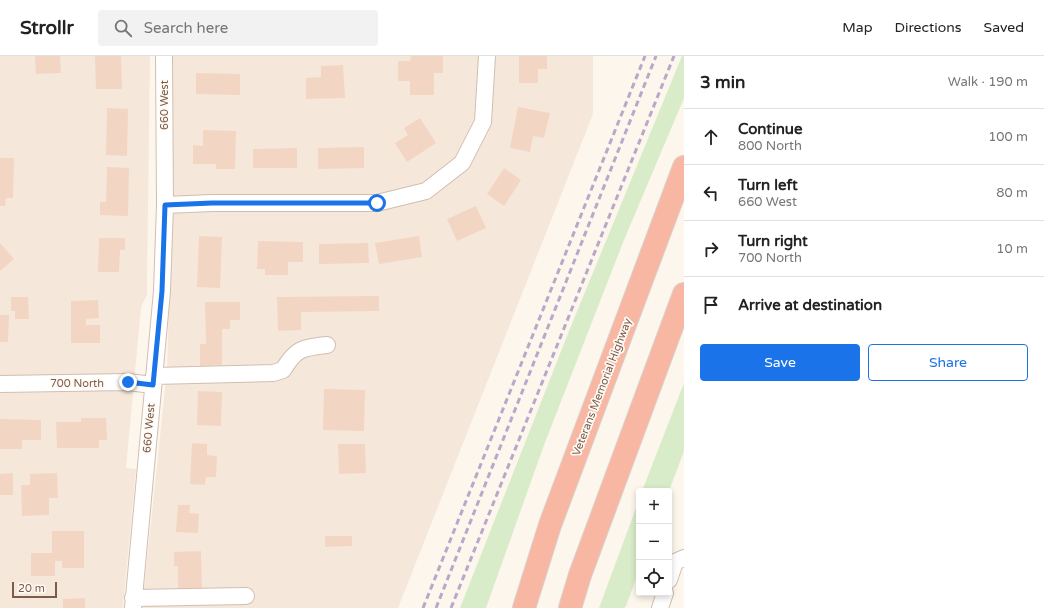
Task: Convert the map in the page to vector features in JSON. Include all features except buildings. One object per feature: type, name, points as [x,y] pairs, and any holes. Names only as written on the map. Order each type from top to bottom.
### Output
[{"type":"highway","name":"Veterans Memorial Highway","points":[[524,608],[550,525],[684,168]]},
{"type":"highway","points":[[570,608],[580,575],[684,294]]},
{"type":"street","name":"660 West","points":[[133,603],[162,291],[165,205],[164,56]]},
{"type":"street","points":[[165,205],[212,203],[377,203],[426,191],[462,163],[483,122],[487,56]]},
{"type":"street","name":"700 North","points":[[0,384],[154,381],[273,373],[283,370],[292,354],[308,348],[327,345]]},
{"type":"street","points":[[672,571],[675,562],[684,558]]},
{"type":"street","points":[[133,603],[246,596]]},
{"type":"street","points":[[660,608],[663,596]]},
{"type":"shaded area","points":[[0,56],[150,56],[147,295],[141,307],[126,468],[136,469],[123,608],[0,608]]},
{"type":"shaded area","points":[[172,56],[593,56],[593,114],[398,608],[142,608],[167,370],[171,234]]},
{"type":"green space","points":[[682,56],[684,56],[684,98],[624,240],[544,445],[486,608],[460,608],[569,331]]},
{"type":"green space","points":[[684,383],[684,451],[670,488],[643,488]]},
{"type":"green space","points":[[636,508],[636,579],[624,608],[599,608]]},
{"type":"railway","points":[[423,608],[645,56]]},
{"type":"railway","points":[[436,608],[656,56]]},
{"type":"railway","points":[[451,608],[674,56]]},
{"type":"route","points":[[128,382],[153,385],[157,358],[162,291],[165,205],[212,203],[377,203]]}]
